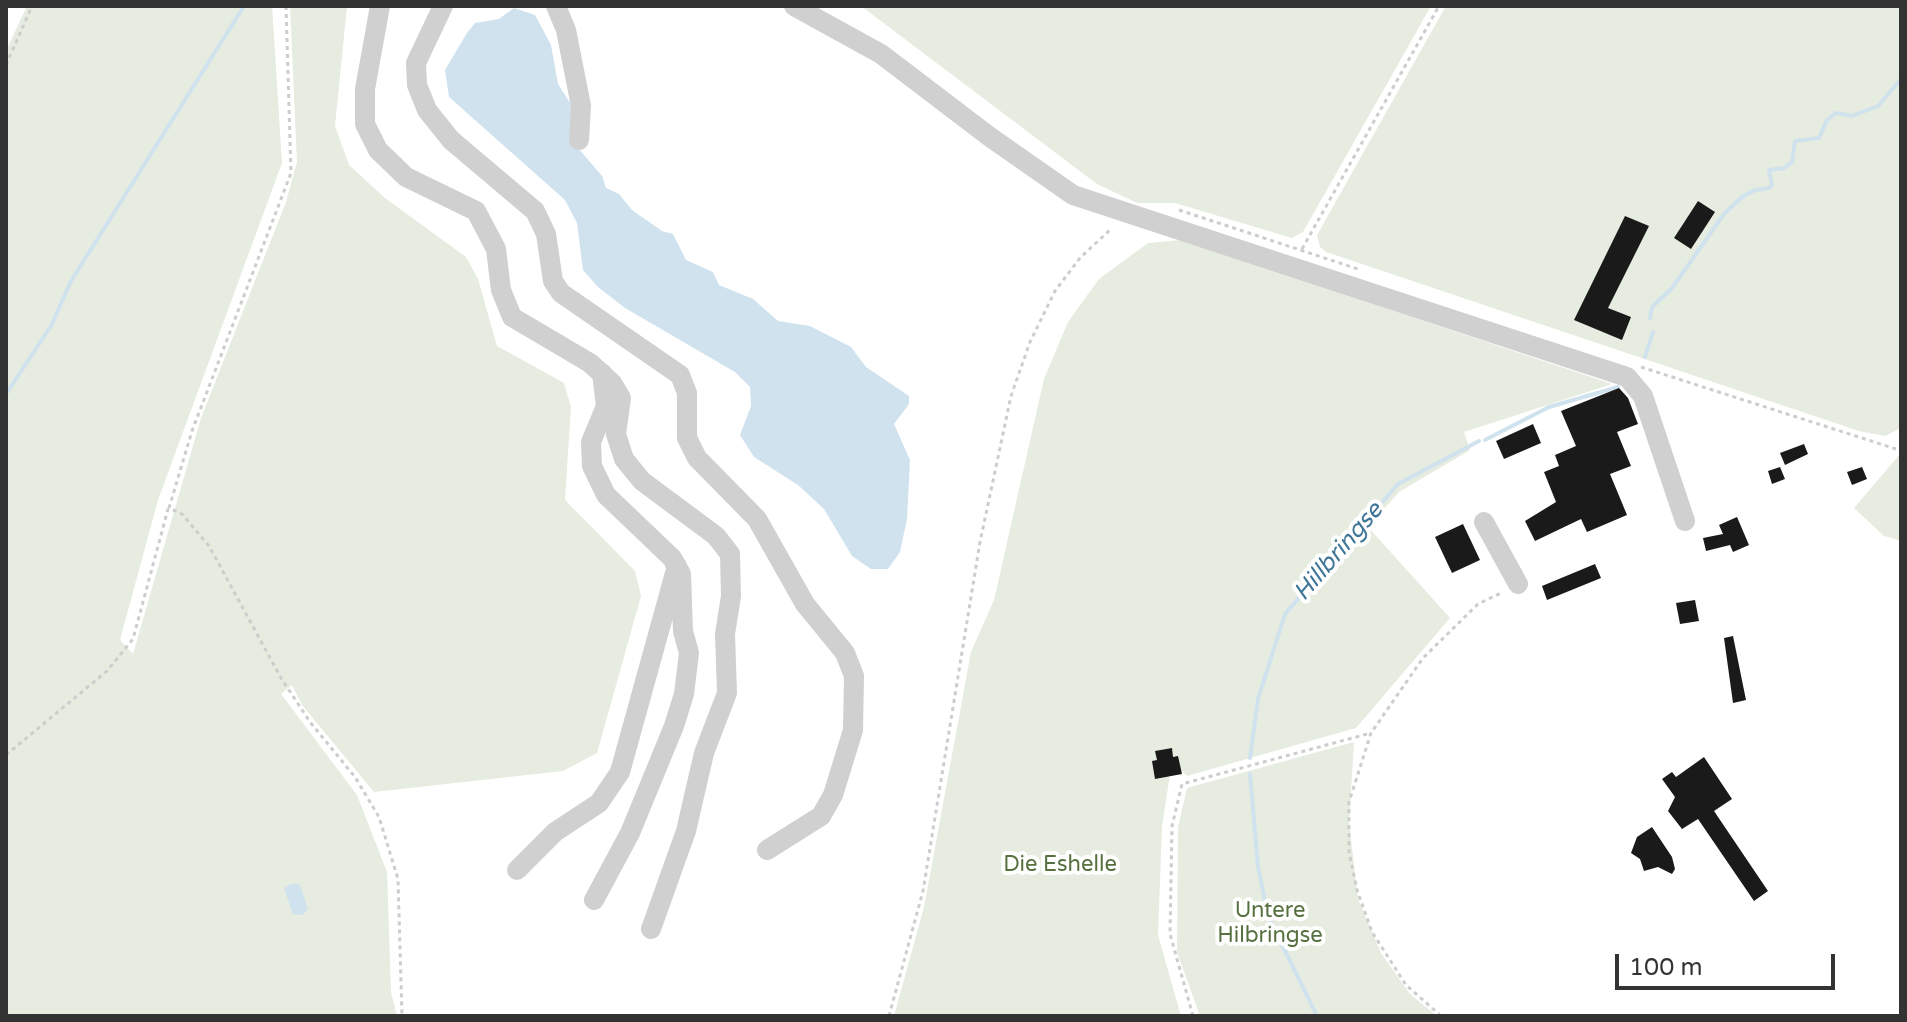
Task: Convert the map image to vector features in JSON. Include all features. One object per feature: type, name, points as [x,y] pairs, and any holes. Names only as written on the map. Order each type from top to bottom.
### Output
[{"type":"lane","points":[[380,6],[365,89],[365,124],[378,150],[406,177],[476,211],[496,249],[501,290],[512,317],[602,373],[621,398],[616,434],[624,459],[662,497],[716,536],[730,554],[733,568],[725,634],[727,693],[704,753],[686,831],[651,929]]},
{"type":"lane","points":[[443,6],[416,63],[417,85],[427,110],[451,140],[535,211],[546,234],[553,281],[561,293],[680,375],[687,393],[687,438],[697,458],[757,519],[805,604],[845,653],[854,676],[853,730],[833,795],[821,816],[767,850]]},
{"type":"lane","points":[[556,6],[566,30],[581,106],[579,140]]},
{"type":"lane","points":[[794,6],[881,54]]},
{"type":"lane","points":[[827,6],[881,54],[1073,195],[1627,377],[1643,396],[1685,521]]},
{"type":"lane","points":[[594,900],[630,833],[684,694],[689,653],[683,631],[684,587],[677,566],[606,495],[592,466],[591,442],[606,406],[602,373]]},
{"type":"lane","points":[[1484,522],[1518,584]]},
{"type":"lane","points":[[517,870],[555,832],[599,803],[620,772],[677,566]]},
{"type":"path","points":[[6,65],[32,6]]},
{"type":"path","points":[[6,755],[107,671],[133,639],[192,431],[291,173],[286,6]]},
{"type":"path","points":[[1302,249],[1439,6]]},
{"type":"path","points":[[1173,209],[1358,269]]},
{"type":"path","points":[[889,1016],[923,891],[988,501],[1019,368],[1045,310],[1066,275],[1102,235],[1131,216]]},
{"type":"path","points":[[1631,363],[1896,449]]},
{"type":"path","points":[[169,508],[182,514],[209,546],[281,678],[310,722],[355,777],[379,817],[398,879],[402,1016]]},
{"type":"path","points":[[1441,1016],[1392,967],[1372,932],[1357,890],[1349,852],[1347,815],[1357,771],[1371,733],[1433,649],[1478,604],[1518,584]]},
{"type":"path","points":[[1193,1016],[1170,934],[1172,826],[1182,784],[1371,733]]},
{"type":"green space","points":[[27,6],[272,6],[282,163],[158,500],[120,640],[133,654],[201,418],[286,202],[297,162],[290,6],[347,6],[335,126],[349,165],[385,198],[466,257],[478,279],[497,346],[564,383],[571,407],[565,500],[635,571],[641,596],[597,753],[563,771],[374,792],[302,705],[292,685],[281,694],[357,795],[387,872],[391,992],[397,1016],[6,1016],[6,51]]},
{"type":"green space","points":[[861,6],[1431,6],[1303,232],[1292,238],[1175,203],[1137,203],[1097,184]]},
{"type":"green space","points":[[1446,6],[1901,6],[1901,428],[1885,436],[1859,431],[1326,252],[1320,247],[1317,235]]},
{"type":"green space","name":"Die Eshelle","points":[[1182,240],[1612,384],[1464,432],[1470,450],[1399,492],[1368,527],[1450,618],[1356,728],[1187,776],[1172,761],[1162,827],[1158,935],[1181,1016],[894,1016],[924,907],[971,652],[994,600],[1044,379],[1068,322],[1099,279],[1148,243]]},
{"type":"green space","points":[[1901,453],[1901,539],[1898,540],[1884,536],[1854,508]]},
{"type":"green space","name":"Untere Hilbringse","points":[[1354,742],[1349,823],[1358,899],[1381,953],[1410,994],[1437,1016],[1200,1016],[1177,952],[1178,827],[1187,788]]},
{"type":"water","points":[[514,8],[535,15],[551,45],[558,84],[574,109],[578,148],[602,176],[606,188],[619,194],[632,210],[662,231],[673,234],[686,260],[713,272],[719,285],[753,299],[778,321],[810,326],[851,347],[866,367],[909,396],[909,404],[894,424],[910,460],[907,519],[900,552],[888,569],[871,569],[852,556],[824,509],[798,485],[754,457],[740,435],[751,406],[750,387],[735,372],[625,308],[598,287],[583,270],[577,223],[565,200],[449,97],[445,70],[467,33],[475,23],[499,19]]},
{"type":"water","points":[[299,884],[302,891],[308,909],[303,915],[293,914],[284,888]]},
{"type":"building","points":[[1698,201],[1715,212],[1691,249],[1674,238]]},
{"type":"building","points":[[1625,216],[1649,226],[1608,308],[1631,317],[1622,340],[1574,320]]},
{"type":"building","points":[[1619,388],[1628,398],[1638,424],[1617,432],[1631,466],[1610,474],[1627,515],[1587,532],[1581,519],[1535,541],[1525,521],[1556,502],[1544,472],[1559,466],[1555,455],[1576,446],[1561,411]]},
{"type":"building","points":[[1533,424],[1541,443],[1504,459],[1496,441]]},
{"type":"building","points":[[1804,444],[1808,454],[1785,465],[1780,453]]},
{"type":"building","points":[[1780,467],[1785,479],[1772,484],[1768,471]]},
{"type":"building","points":[[1862,467],[1867,479],[1852,485],[1847,472]]},
{"type":"building","points":[[1737,517],[1749,545],[1733,552],[1730,545],[1706,551],[1703,538],[1723,534],[1719,525]]},
{"type":"building","points":[[1463,524],[1480,560],[1452,573],[1435,537]]},
{"type":"building","points":[[1595,564],[1601,578],[1547,600],[1542,586]]},
{"type":"building","points":[[1695,600],[1699,621],[1680,624],[1676,603]]},
{"type":"building","points":[[1733,636],[1746,700],[1733,703],[1724,638]]},
{"type":"building","points":[[1172,748],[1173,757],[1178,756],[1182,774],[1155,779],[1152,761],[1157,760],[1155,751]]},
{"type":"building","points":[[1704,757],[1732,799],[1714,811],[1768,891],[1754,901],[1698,819],[1682,829],[1668,811],[1675,797],[1662,779],[1672,772],[1676,777]]},
{"type":"building","points":[[1652,827],[1672,857],[1675,869],[1672,874],[1658,867],[1644,871],[1640,859],[1631,853],[1637,837]]},
{"type":"waterway","points":[[6,394],[51,326],[71,281],[244,6]]},
{"type":"waterway","name":"Hillbringse","points":[[1650,318],[1652,307],[1672,288],[1724,214],[1742,197],[1755,190],[1769,188],[1772,185],[1769,170],[1784,168],[1792,162],[1795,141],[1819,138],[1827,120],[1836,113],[1852,116],[1878,106],[1901,79]]},
{"type":"waterway","name":"Hillbringse","points":[[1645,357],[1653,332]]},
{"type":"waterway","name":"Hillbringse","points":[[1485,440],[1549,407],[1618,387]]},
{"type":"waterway","name":"Hillbringse","points":[[1250,758],[1258,699],[1285,614],[1398,484],[1479,441]]},
{"type":"waterway","name":"Hillbringse","points":[[1250,774],[1258,867],[1268,916],[1317,1016]]}]
